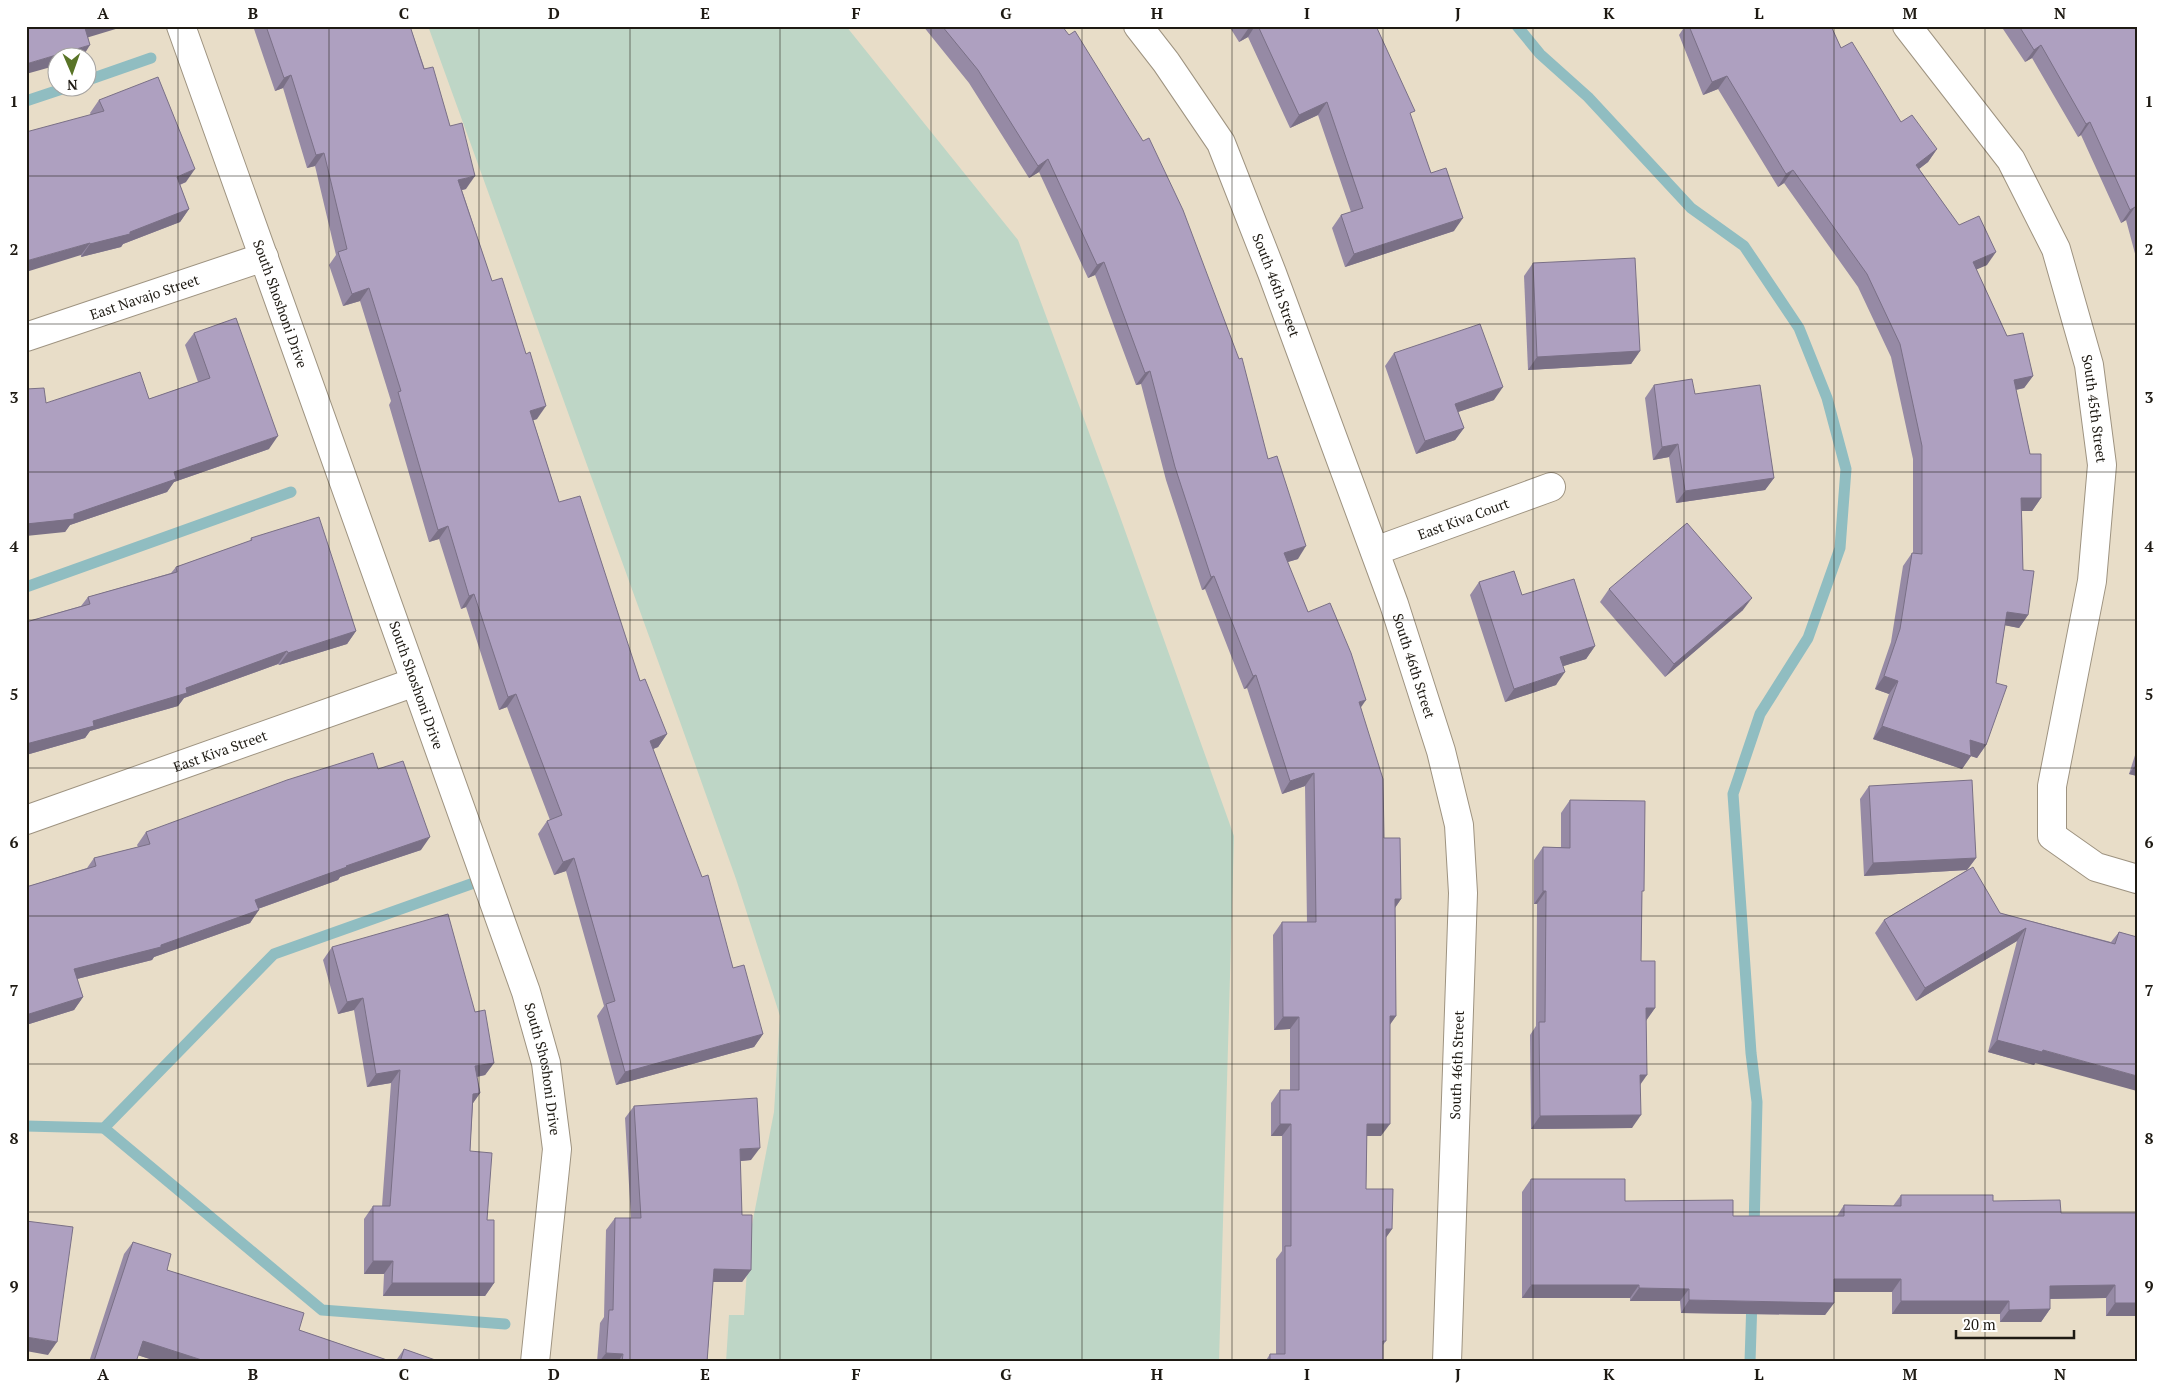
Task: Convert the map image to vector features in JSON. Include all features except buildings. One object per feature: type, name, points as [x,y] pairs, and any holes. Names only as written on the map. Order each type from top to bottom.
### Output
[{"type":"street","name":"South Shoshoni Drive","points":[[181,26],[526,992],[546,1063],[557,1150],[535,1362]]},
{"type":"street","name":"South 46th Street","points":[[1138,26],[1166,62],[1221,143],[1272,273],[1375,551],[1441,751],[1458,825],[1463,893],[1446,1362]]},
{"type":"street","name":"South 45th Street","points":[[1908,26],[2011,160],[2056,249],[2089,364],[2102,465],[2092,580],[2052,786],[2052,836],[2096,867],[2137,879]]},
{"type":"street","name":"East Navajo Street","points":[[26,337],[264,257]]},
{"type":"street","name":"East Kiva Court","points":[[1375,551],[1551,487]]},
{"type":"street","name":"East Kiva Street","points":[[26,820],[415,682]]},
{"type":"green space","points":[[428,26],[846,26],[1018,240],[1118,511],[1234,836],[1219,1362],[726,1362],[729,1315],[744,1315],[749,1240],[774,1112],[780,1016],[736,879]]},
{"type":"waterway","points":[[1517,26],[1540,54],[1588,97],[1691,208],[1744,246],[1799,328],[1827,398],[1846,469],[1840,548],[1808,638],[1760,714],[1733,794],[1751,1053],[1757,1102],[1754,1230]]},
{"type":"waterway","points":[[98,77],[151,58]]},
{"type":"waterway","points":[[26,101],[48,94]]},
{"type":"waterway","points":[[26,587],[291,492]]},
{"type":"waterway","points":[[26,1126],[104,1128],[274,954],[485,879]]},
{"type":"waterway","points":[[104,1128],[322,1310],[505,1324]]},
{"type":"waterway","points":[[1750,1362],[1752,1299]]}]
